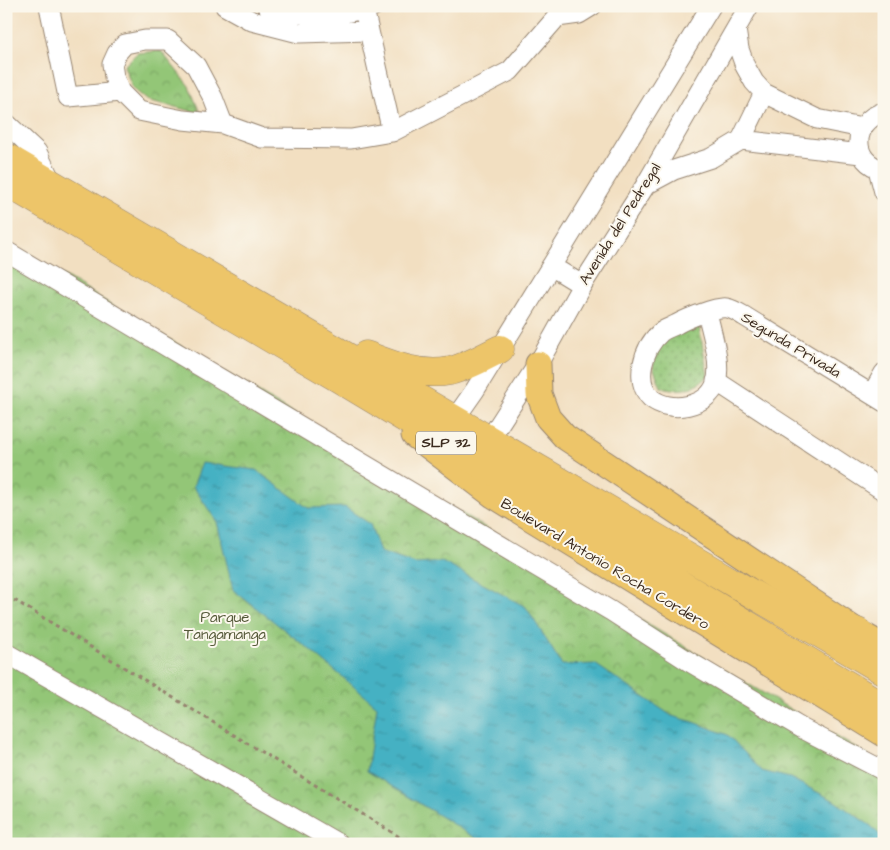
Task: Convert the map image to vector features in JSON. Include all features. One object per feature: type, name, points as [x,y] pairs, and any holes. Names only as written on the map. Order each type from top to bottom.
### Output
[{"type":"highway","name":"SLP 32","points":[[6,157],[884,672]]},
{"type":"highway","name":"SLP 32","points":[[6,182],[338,378],[884,707]]},
{"type":"highway","points":[[298,329],[391,364],[413,370],[449,371],[465,366],[500,349]]},
{"type":"highway","points":[[745,590],[858,632]]},
{"type":"main road","points":[[538,364],[539,394],[548,418],[565,437],[858,632],[884,647]]},
{"type":"main road","name":"Boulevard Antonio Rocha Cordero","points":[[338,378],[492,496],[884,734]]},
{"type":"street","points":[[49,6],[68,97],[120,92]]},
{"type":"street","points":[[225,6],[252,21],[300,33],[369,31]]},
{"type":"street","points":[[252,21],[268,6],[293,14],[325,14],[369,8],[369,31],[392,132]]},
{"type":"street","points":[[223,124],[196,66],[168,40],[145,40],[125,44],[117,53],[112,64],[114,77],[120,92],[139,110],[183,120],[223,124],[262,138],[352,139],[392,132],[510,71],[556,12],[579,14],[592,6]]},
{"type":"street","points":[[454,420],[475,390],[711,6]]},
{"type":"street","name":"Avenida del Pedregal","points":[[489,440],[538,364],[582,284],[645,186],[749,6]]},
{"type":"street","points":[[736,29],[739,49],[745,66],[754,82],[764,94],[817,119],[862,128]]},
{"type":"street","points":[[645,186],[674,170],[711,158],[741,140],[764,94]]},
{"type":"street","points":[[884,112],[876,114],[868,120],[862,128],[858,141],[861,154],[865,160],[881,170],[884,192]]},
{"type":"street","points":[[809,148],[817,119]]},
{"type":"street","points":[[6,123],[37,152],[52,185]]},
{"type":"street","points":[[741,140],[861,154]]},
{"type":"street","points":[[6,251],[611,611],[688,661],[803,729],[884,770]]},
{"type":"street","points":[[551,266],[582,284]]},
{"type":"street","name":"Segunda Privada","points":[[706,312],[726,307],[744,316],[878,398],[884,373]]},
{"type":"street","points":[[706,312],[715,345],[717,364],[716,381],[711,392],[693,404],[680,407],[662,403],[651,397],[642,378],[646,351],[660,333],[706,312]]},
{"type":"street","points":[[716,381],[884,491]]},
{"type":"street","points":[[6,653],[339,844]]},
{"type":"path","points":[[6,599],[16,601],[411,844]]},
{"type":"green space","points":[[161,51],[189,86],[200,113],[146,100],[133,89],[124,66],[137,53]]},
{"type":"green space","name":"Parque Tangamanga","points":[[6,242],[884,765],[884,844],[6,844]]},
{"type":"green space","points":[[698,321],[708,376],[686,389],[661,387],[653,367],[656,354],[663,340]]},
{"type":"water","points":[[202,463],[256,470],[308,508],[345,507],[370,524],[380,552],[415,564],[442,562],[526,607],[562,665],[595,664],[672,716],[728,735],[762,771],[790,778],[833,800],[871,826],[884,839],[884,844],[485,844],[367,771],[377,706],[309,649],[233,590],[217,522],[193,486]]}]
